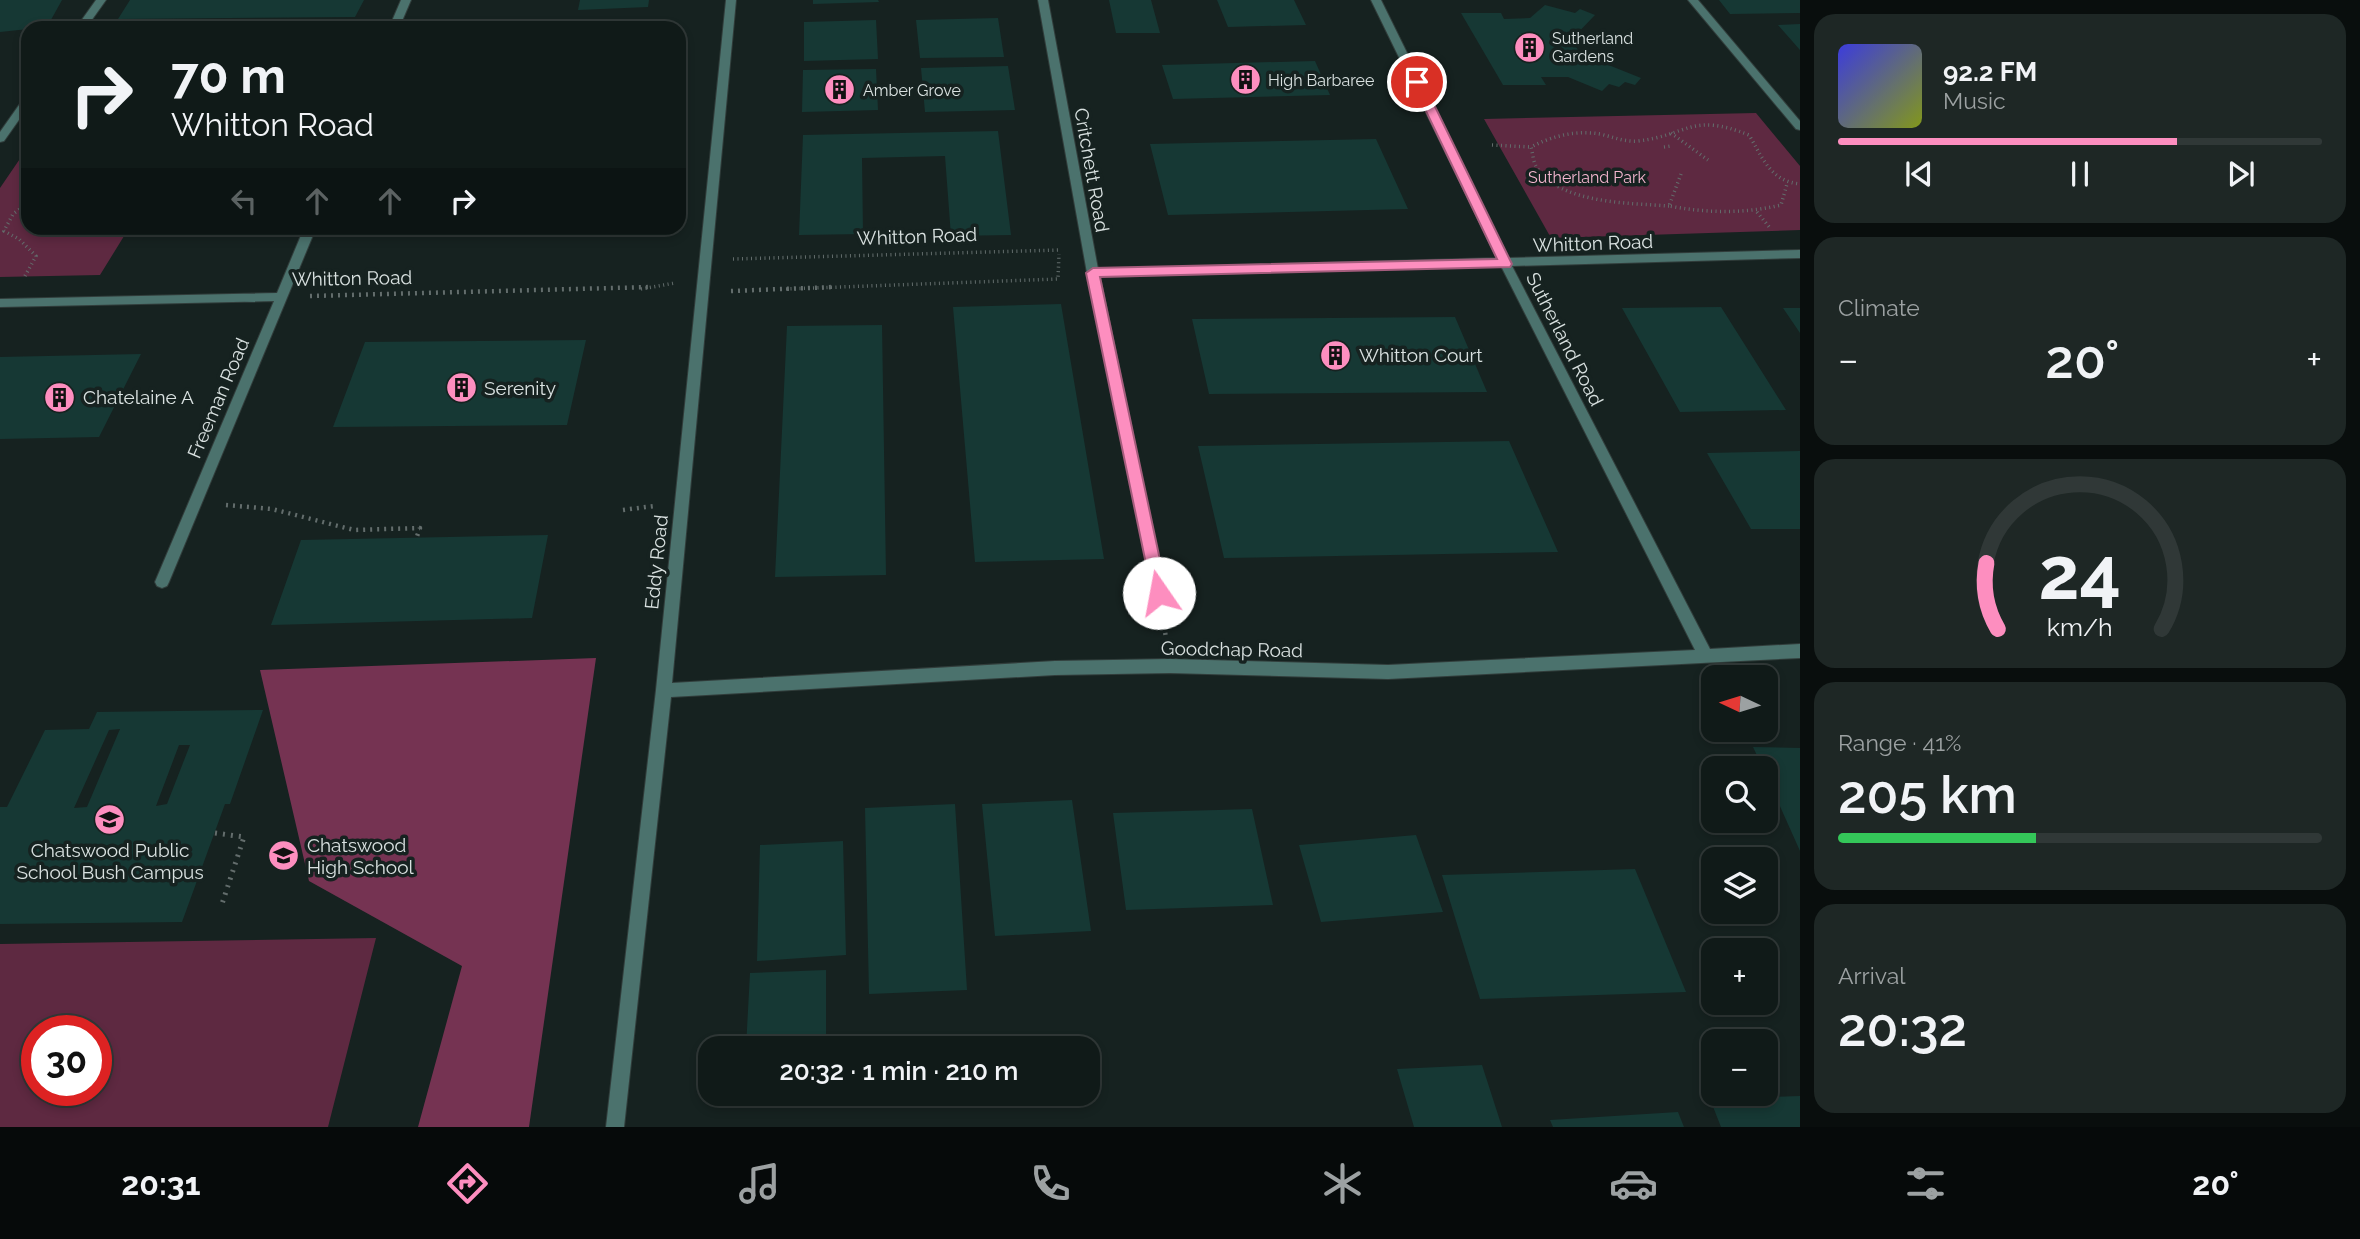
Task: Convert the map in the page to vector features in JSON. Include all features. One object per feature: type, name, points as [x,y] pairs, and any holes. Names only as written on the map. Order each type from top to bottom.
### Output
[{"type":"street","points":[[86,21],[101,0]]},
{"type":"street","points":[[397,21],[406,0]]},
{"type":"street","name":"Eddy Road","points":[[615,1127],[664,690],[731,0]]},
{"type":"street","name":"Critchett Road","points":[[1043,0],[1093,273],[1159,593]]},
{"type":"street","name":"Sutherland Road","points":[[1376,0],[1505,264],[1706,656]]},
{"type":"street","points":[[1693,0],[1800,127]]},
{"type":"street","points":[[0,139],[21,110]]},
{"type":"street","name":"Freeman Road","points":[[162,582],[307,235]]},
{"type":"street","name":"Whitton Road","points":[[1093,273],[1800,254]]},
{"type":"street","name":"Whitton Road","points":[[0,303],[281,297]]},
{"type":"street","name":"Goodchap Road","points":[[664,690],[1055,668],[1170,666],[1388,672],[1800,651]]},
{"type":"path","points":[[1492,145],[1531,147],[1549,136],[1569,133],[1597,134],[1629,141],[1671,133],[1694,124],[1724,125],[1749,135],[1764,166],[1787,184],[1800,184]]},
{"type":"path","points":[[1671,133],[1708,160]]},
{"type":"path","points":[[1664,146],[1671,146]]},
{"type":"path","points":[[1531,147],[1531,159],[1546,180],[1591,198],[1685,210],[1757,212],[1781,205],[1787,184]]},
{"type":"path","points":[[1668,206],[1681,174]]},
{"type":"path","points":[[21,208],[13,214],[4,231],[19,239],[36,256],[21,283]]},
{"type":"path","points":[[1757,212],[1773,231]]},
{"type":"path","name":"Whitton Road","points":[[281,297],[641,289],[704,285],[1058,279],[1059,250]]},
{"type":"path","name":"Whitton Road","points":[[704,260],[1089,250]]},
{"type":"path","points":[[222,504],[272,509],[354,530],[420,528],[416,539]]},
{"type":"path","points":[[1159,593],[1170,666]]},
{"type":"path","points":[[215,833],[244,837],[221,908]]},
{"type":"green space","name":"Sutherland Park","points":[[1756,113],[1800,166],[1800,230],[1551,238],[1484,119]]},
{"type":"green space","points":[[21,157],[21,235],[125,235],[100,275],[0,277],[0,188]]},
{"type":"green space","points":[[376,938],[328,1127],[0,1127],[0,944]]},
{"type":"shaded area","points":[[596,658],[529,1127],[418,1127],[462,966],[309,881],[260,670]]},
{"type":"building","points":[[0,0],[62,0],[50,21],[21,21],[21,30],[0,32]]},
{"type":"building","points":[[130,0],[364,0],[355,17],[118,19]]},
{"type":"building","points":[[580,0],[649,0],[648,7],[578,10]]},
{"type":"building","points":[[813,0],[878,0],[879,2],[813,4]]},
{"type":"building","points":[[1109,0],[1151,0],[1160,33],[1116,33]]},
{"type":"building","points":[[1217,0],[1294,0],[1306,25],[1228,27]]},
{"type":"building","points":[[1719,0],[1800,0],[1800,13],[1730,14]]},
{"type":"building","name":"Sutherland Gardens","points":[[1545,5],[1575,13],[1580,9],[1595,15],[1571,40],[1581,54],[1641,78],[1635,85],[1625,82],[1619,87],[1609,84],[1602,91],[1568,77],[1541,77],[1546,85],[1503,85],[1461,13],[1501,13],[1504,19],[1530,18]]},
{"type":"building","points":[[998,18],[1004,57],[920,58],[916,20]]},
{"type":"building","name":"Amber Grove","points":[[876,20],[878,59],[804,61],[804,22]]},
{"type":"building","points":[[1800,24],[1800,50],[1778,25]]},
{"type":"building","name":"High Barbaree","points":[[1315,61],[1330,95],[1173,99],[1162,65]]},
{"type":"building","points":[[1008,66],[1015,110],[925,112],[921,68]]},
{"type":"building","name":"Amber Grove","points":[[876,69],[878,110],[802,112],[803,70]]},
{"type":"building","points":[[998,131],[1011,235],[951,236],[945,156],[862,158],[863,234],[799,235],[803,135]]},
{"type":"building","points":[[1376,139],[1408,209],[1168,215],[1150,144]]},
{"type":"building","points":[[1061,304],[1104,559],[975,562],[953,307]]},
{"type":"building","points":[[1721,307],[1786,410],[1680,412],[1622,308]]},
{"type":"building","points":[[1783,308],[1800,308],[1800,333]]},
{"type":"building","name":"Whitton Court","points":[[1455,317],[1487,392],[1209,394],[1192,319]]},
{"type":"building","points":[[882,325],[886,575],[775,577],[787,326]]},
{"type":"building","name":"Serenity","points":[[586,340],[567,425],[333,427],[365,342]]},
{"type":"building","name":"Chatelaine A","points":[[141,354],[99,437],[0,439],[0,357]]},
{"type":"building","points":[[1509,441],[1558,552],[1224,558],[1198,446]]},
{"type":"building","points":[[1800,451],[1800,529],[1751,529],[1707,453]]},
{"type":"building","points":[[548,535],[532,618],[271,625],[301,540]]},
{"type":"building","name":"Chatswood Public School Bush Campus","points":[[263,710],[230,804],[225,804],[182,922],[0,924],[0,807],[7,807],[45,730],[89,729],[97,712]],"holes":[[[120,729],[87,807],[74,808],[109,730]],[[179,745],[190,745],[167,804],[156,806]]]},
{"type":"building","points":[[1753,747],[1800,748],[1800,851],[1778,802],[1778,756],[1757,756]]},
{"type":"building","points":[[1072,800],[1091,931],[995,936],[982,804]]},
{"type":"building","points":[[955,804],[967,990],[869,994],[865,808]]},
{"type":"building","points":[[1252,809],[1273,905],[1126,910],[1113,813]]},
{"type":"building","points":[[1416,835],[1443,912],[1321,922],[1299,845]]},
{"type":"building","points":[[843,841],[846,955],[757,961],[760,845]]},
{"type":"building","points":[[1635,869],[1686,992],[1480,999],[1442,875]]},
{"type":"building","points":[[826,970],[826,1036],[747,1036],[750,973]]},
{"type":"building","points":[[1482,1065],[1502,1127],[1414,1127],[1397,1069]]},
{"type":"building","points":[[1800,1096],[1800,1127],[1721,1127],[1713,1106],[1778,1106],[1778,1097]]},
{"type":"building","points":[[1678,1112],[1684,1127],[1553,1127],[1550,1120]]},
{"type":"place","name":"Sutherland Gardens","points":[[1529,47]]},
{"type":"place","name":"High Barbaree","points":[[1245,80]]},
{"type":"place","name":"Amber Grove","points":[[840,90]]},
{"type":"place","name":"Whitton Court","points":[[1336,355]]},
{"type":"place","name":"Serenity","points":[[461,388]]},
{"type":"place","name":"Chatelaine A","points":[[60,397]]},
{"type":"place","name":"Chatswood Public School Bush Campus","points":[[110,819]]},
{"type":"place","name":"Chatswood High School","points":[[284,856]]},
{"type":"route","points":[[1159,593],[1093,273],[1505,264],[1417,82]]}]
